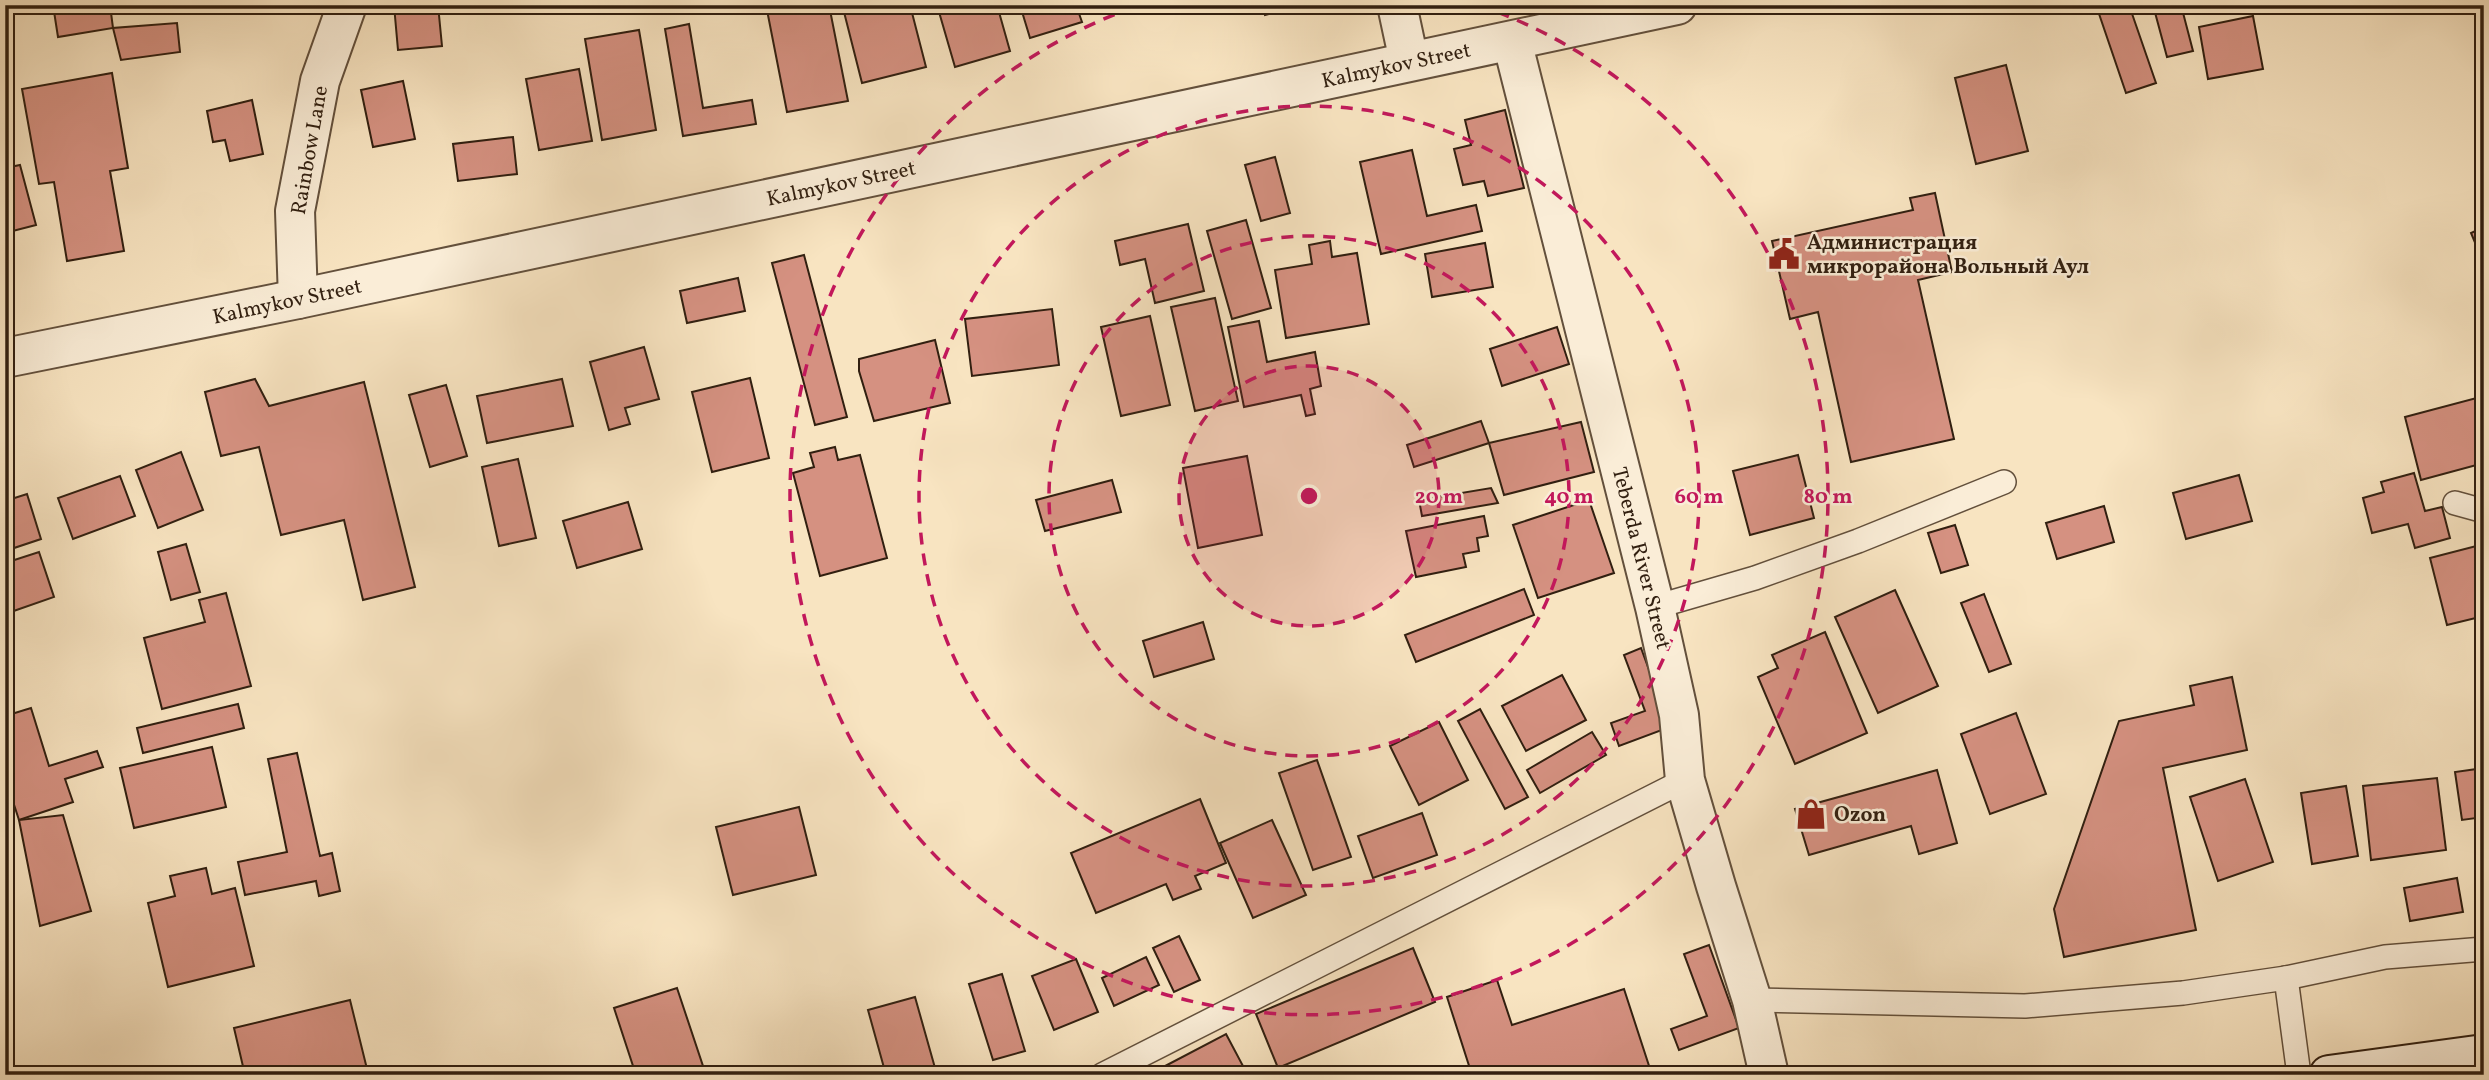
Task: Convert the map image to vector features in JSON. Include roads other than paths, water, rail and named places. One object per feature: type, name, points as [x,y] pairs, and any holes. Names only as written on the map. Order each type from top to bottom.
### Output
[{"type":"street","name":"Rainbow Lane","points":[[298,299],[295,211],[320,81],[347,5]]},
{"type":"street","points":[[1397,5],[1409,61]]},
{"type":"street","name":"Kalmykov Street","points":[[5,358],[298,299],[1676,5]]},
{"type":"street","name":"Teberda River Street","points":[[1512,41],[1655,607],[1679,715],[1685,780],[1752,1000],[1769,1075]]},
{"type":"street","points":[[2329,1075],[2484,1054]]},
{"type":"lane","points":[[1655,607],[1755,578],[1858,541],[2004,482]]},
{"type":"lane","points":[[2455,503],[2484,511]]},
{"type":"lane","points":[[1102,1075],[1685,780]]},
{"type":"lane","points":[[1752,1000],[2025,1006],[2183,993],[2286,978],[2385,957],[2484,949]]},
{"type":"lane","points":[[2286,978],[2299,1075]]},
{"type":"place","name":"Администрация микрорайона Вольный Аул","points":[[1784,254]]},
{"type":"place","name":"Ozon","points":[[1811,814]]}]
